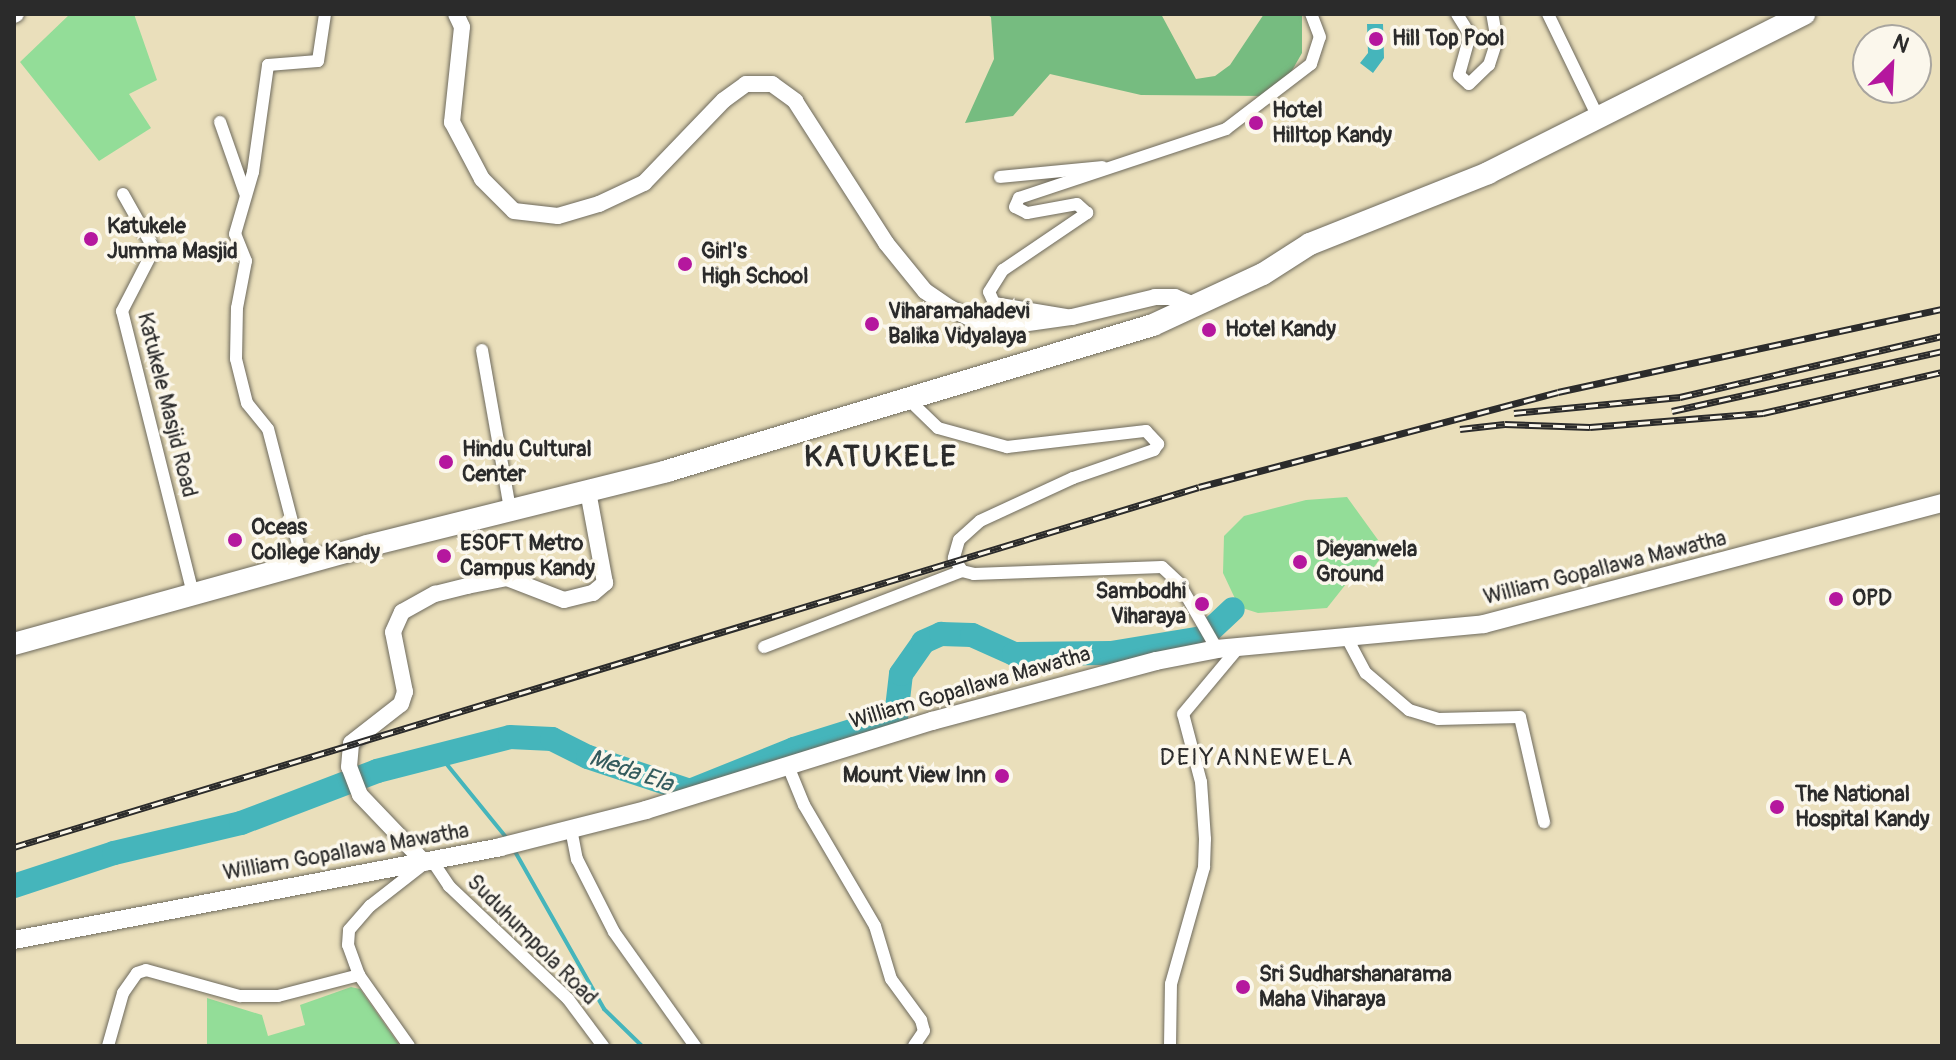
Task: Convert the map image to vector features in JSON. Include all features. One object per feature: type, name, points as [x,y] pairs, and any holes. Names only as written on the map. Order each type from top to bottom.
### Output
[{"type":"highway","points":[[14,644],[193,593],[588,491],[1088,347],[1196,306],[1263,274],[1310,244],[1434,197],[1598,117],[1768,22],[1804,14]]},
{"type":"main road","name":"William Gopallawa Mawatha","points":[[14,940],[500,847],[568,830],[1074,681],[1215,644],[1239,647],[1347,638],[1506,619],[1942,503]]},
{"type":"street","points":[[303,564],[268,429],[247,403],[236,359],[238,298],[246,261],[235,234],[253,172],[268,65],[318,61],[325,14]]},
{"type":"street","points":[[456,14],[462,27],[452,122],[482,179],[514,211],[558,216],[633,188],[682,149],[735,92],[746,84],[772,84],[795,101],[862,211],[925,291],[975,321],[1007,326],[1072,317],[1155,297],[1175,297],[1196,306]]},
{"type":"street","points":[[1072,317],[994,303],[989,292],[1003,270],[1087,213],[1077,204],[1027,213],[1015,207],[1019,198],[1126,165],[1226,129],[1274,96],[1311,64],[1320,37],[1311,14]]},
{"type":"street","points":[[1457,14],[1470,35],[1459,75],[1469,84],[1489,65],[1497,41],[1492,14]]},
{"type":"street","points":[[1548,14],[1598,117]]},
{"type":"street","points":[[220,122],[245,193]]},
{"type":"street","points":[[1000,177],[1126,165]]},
{"type":"street","name":"Katukele Masjid Road","points":[[123,194],[154,249],[122,311],[193,593]]},
{"type":"street","points":[[482,350],[510,509]]},
{"type":"street","points":[[906,398],[938,428],[1007,447],[1138,430],[1158,444],[980,521],[959,540],[954,558],[962,571]]},
{"type":"street","points":[[409,1046],[351,962],[349,930],[429,863],[357,790],[349,767],[351,743],[401,704],[405,692],[393,632],[402,612],[435,594],[507,578],[578,600],[605,583],[588,491]]},
{"type":"street","points":[[764,647],[962,571],[1162,567],[1172,574],[1207,626],[1215,644]]},
{"type":"street","points":[[1347,638],[1366,673],[1409,710],[1438,719],[1520,717],[1544,822]]},
{"type":"street","points":[[1170,1046],[1171,984],[1204,867],[1201,782],[1183,714],[1239,647]]},
{"type":"street","points":[[788,766],[804,805],[875,926],[891,979],[921,1020],[924,1031],[914,1046]]},
{"type":"street","points":[[568,830],[577,859],[614,932],[695,1046]]},
{"type":"street","name":"Suduhumpola Road","points":[[429,863],[449,886],[568,999],[603,1046]]},
{"type":"street","points":[[108,1046],[123,993],[137,973],[146,970],[240,996],[278,996],[359,975]]},
{"type":"green space","points":[[70,14],[134,14],[157,80],[129,94],[151,128],[99,161],[20,62]]},
{"type":"green space","points":[[986,14],[1161,14],[1196,79],[1215,76],[1230,65],[1264,14],[1302,14],[1302,53],[1290,74],[1264,96],[1141,95],[1050,74],[1013,116],[965,123],[994,59],[991,17]]},
{"type":"green space","name":"Dieyanwela Ground","points":[[1347,497],[1386,551],[1368,575],[1346,584],[1327,608],[1258,613],[1239,607],[1223,573],[1224,536],[1244,516],[1306,500]]},
{"type":"green space","points":[[351,987],[360,989],[400,1046],[207,1046],[207,998],[262,1015],[268,1036],[305,1025],[300,1005]]},
{"type":"water","name":"Hill Top Pool","points":[[1367,24],[1383,24],[1384,58],[1373,73],[1360,63],[1368,53]]},
{"type":"waterway","name":"Meda Ela","points":[[14,886],[114,853],[241,823],[377,771],[510,737],[552,739],[588,757],[690,791],[794,749],[896,717],[901,674],[923,642],[941,634],[972,635],[1014,654],[1111,653],[1202,638],[1233,609]]},
{"type":"waterway","points":[[440,756],[509,841]]},
{"type":"waterway","points":[[513,848],[604,1009],[642,1046]]},
{"type":"railway","points":[[14,847],[1199,487],[1558,392],[1942,309]]},
{"type":"railway","points":[[1514,413],[1680,397],[1942,336]]},
{"type":"railway","points":[[1672,411],[1942,351]]},
{"type":"railway","points":[[1460,429],[1505,424],[1590,427],[1763,413],[1942,372]]},
{"type":"place","name":"Hill Top Pool","points":[[1376,39]]},
{"type":"place","name":"Hotel Hilltop Kandy","points":[[1256,123]]},
{"type":"place","name":"Katukele Jumma Masjid","points":[[91,239]]},
{"type":"place","name":"Girl's High School","points":[[685,264]]},
{"type":"place","name":"Viharamahadevi Balika Vidyalaya","points":[[872,324]]},
{"type":"place","name":"Hotel Kandy","points":[[1209,330]]},
{"type":"place","name":"Hindu Cultural Center","points":[[446,462]]},
{"type":"place","name":"Oceas College Kandy","points":[[235,540]]},
{"type":"place","name":"ESOFT Metro Campus Kandy","points":[[444,556]]},
{"type":"place","name":"Dieyanwela Ground","points":[[1300,562]]},
{"type":"place","name":"OPD","points":[[1836,599]]},
{"type":"place","name":"Sambodhi Viharaya","points":[[1202,604]]},
{"type":"place","name":"Mount View Inn","points":[[1002,776]]},
{"type":"place","name":"The National Hospital Kandy","points":[[1777,807]]},
{"type":"place","name":"Sri Sudharshanarama Maha Viharaya","points":[[1243,987]]},
{"type":"district","name":"KATUKELE","points":[[881,457]]},
{"type":"district","name":"DEIYANNEWELA","points":[[1257,758]]}]
